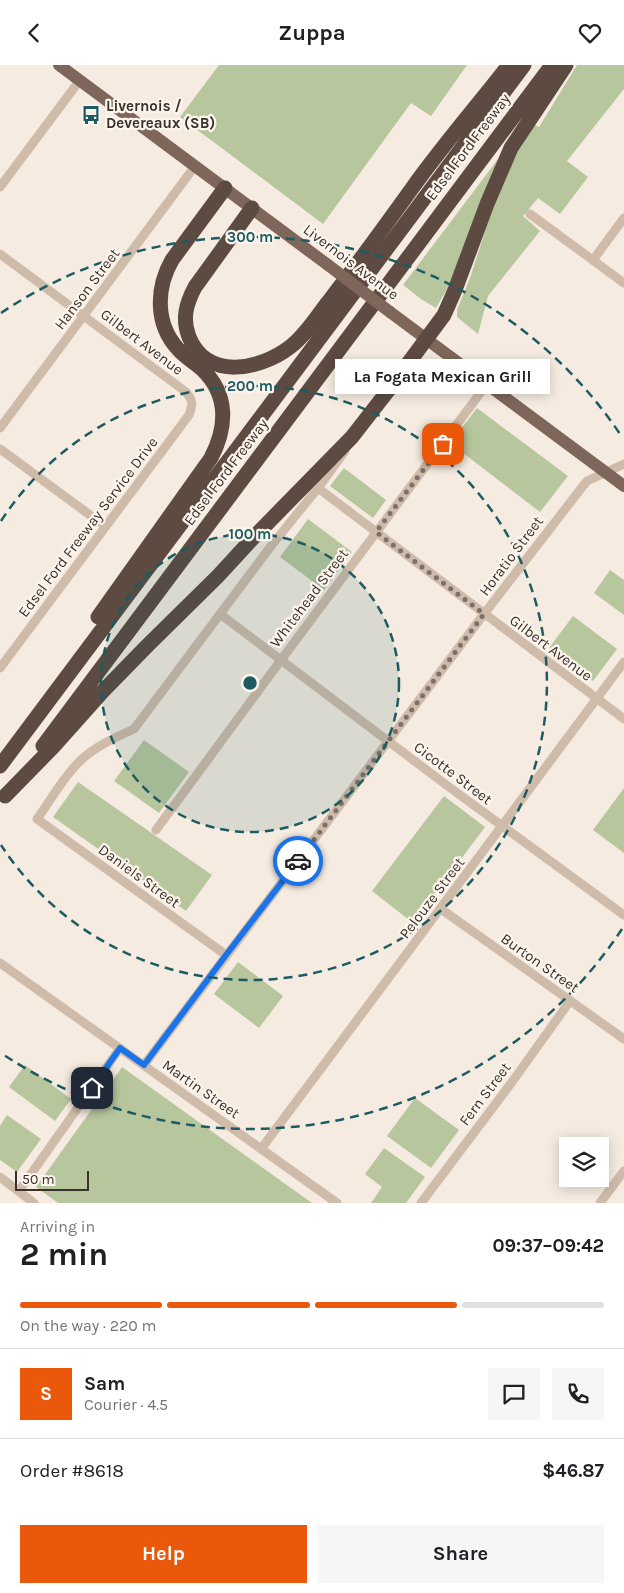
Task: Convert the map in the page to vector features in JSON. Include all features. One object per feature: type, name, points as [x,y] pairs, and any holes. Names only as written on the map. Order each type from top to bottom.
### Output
[{"type":"highway","points":[[252,208],[195,287],[188,298],[185,313],[188,335],[196,349],[215,364],[230,368],[260,363],[275,357],[297,341],[367,251],[428,166],[509,65]]},
{"type":"highway","name":"Edsel Ford Freeway","points":[[0,766],[524,65]]},
{"type":"highway","name":"Edsel Ford Freeway","points":[[2,800],[552,65]]},
{"type":"highway","points":[[2,800],[147,645],[218,576],[352,437],[422,336],[444,315],[511,148],[566,65]]},
{"type":"highway","points":[[53,694],[75,649],[210,458],[218,441],[223,418],[219,395],[210,378],[171,341],[162,319],[160,288],[166,270],[224,188]]},
{"type":"main road","name":"Livernois Avenue","points":[[59,65],[624,486]]},
{"type":"street","points":[[0,187],[80,80]]},
{"type":"street","name":"Hanson Street","points":[[0,428],[195,166]]},
{"type":"street","points":[[530,214],[624,283]]},
{"type":"street","points":[[593,260],[624,218]]},
{"type":"street","name":"Gilbert Avenue","points":[[0,253],[186,392],[192,401]]},
{"type":"street","name":"Whitehead Street","points":[[156,830],[281,659],[487,384]]},
{"type":"street","name":"Edsel Ford Freeway Service Drive","points":[[0,668],[189,415],[193,405],[192,401]]},
{"type":"street","points":[[220,614],[344,454],[352,437]]},
{"type":"street","points":[[0,449],[105,526]]},
{"type":"street","name":"Horatio Street","points":[[144,1065],[551,526],[587,481],[624,464]]},
{"type":"street","name":"Gilbert Avenue","points":[[318,488],[624,719]]},
{"type":"street","name":"Cicotte Street","points":[[220,614],[502,827],[624,915]]},
{"type":"street","name":"Daniels Street","points":[[220,614],[134,729],[113,739],[81,760],[37,819],[226,955]]},
{"type":"street","name":"Pelouze Street","points":[[262,1149],[624,663]]},
{"type":"street","name":"Burton Street","points":[[441,909],[624,1039]]},
{"type":"street","name":"Martin Street","points":[[0,963],[337,1203]]},
{"type":"street","name":"Fern Street","points":[[421,1203],[570,1001]]},
{"type":"street","points":[[19,1191],[120,1048]]},
{"type":"street","points":[[600,1203],[624,1171]]},
{"type":"street","points":[[0,1177],[34,1203]]},
{"type":"green space","points":[[219,65],[467,65],[431,116],[411,103],[323,224],[180,117]]},
{"type":"green space","points":[[577,65],[624,65],[624,89],[567,161],[588,177],[560,214],[538,198],[523,216],[540,231],[488,296],[478,334],[457,317],[457,310],[471,275],[489,219],[514,158],[535,125],[539,127]]},
{"type":"green space","points":[[498,159],[451,282],[436,308],[403,285]]},
{"type":"green space","points":[[477,408],[568,476],[540,512],[450,443]]},
{"type":"green space","points":[[344,468],[386,500],[373,518],[330,486]]},
{"type":"green space","points":[[308,519],[352,552],[324,590],[280,557]]},
{"type":"green space","points":[[610,570],[624,580],[624,615],[594,593]]},
{"type":"green space","points":[[573,616],[617,649],[593,681],[549,648]]},
{"type":"green space","points":[[144,740],[189,772],[159,813],[114,781]]},
{"type":"green space","points":[[78,782],[212,875],[186,911],[53,817]]},
{"type":"green space","points":[[624,788],[624,853],[593,830]]},
{"type":"green space","points":[[444,796],[485,827],[413,923],[372,891]]},
{"type":"green space","points":[[238,962],[283,996],[259,1028],[214,994]]},
{"type":"green space","points":[[25,1065],[71,1099],[55,1121],[9,1087]]},
{"type":"green space","points":[[122,1067],[312,1203],[58,1203],[36,1187]]},
{"type":"green space","points":[[415,1098],[459,1130],[431,1168],[387,1136]]},
{"type":"green space","points":[[7,1115],[41,1139],[17,1172],[0,1160],[0,1126]]},
{"type":"green space","points":[[384,1148],[425,1177],[406,1203],[371,1203],[382,1187],[365,1174]]},
{"type":"way so far","points":[[298,861],[484,614],[376,532],[443,444]]},
{"type":"place","name":"Livernois / Devereaux (SB)","points":[[91,115]]},
{"type":"place","name":"La Fogata Mexican Grill","points":[[443,444]]},
{"type":"route","points":[[92,1088],[120,1048],[144,1065],[298,861]]}]
